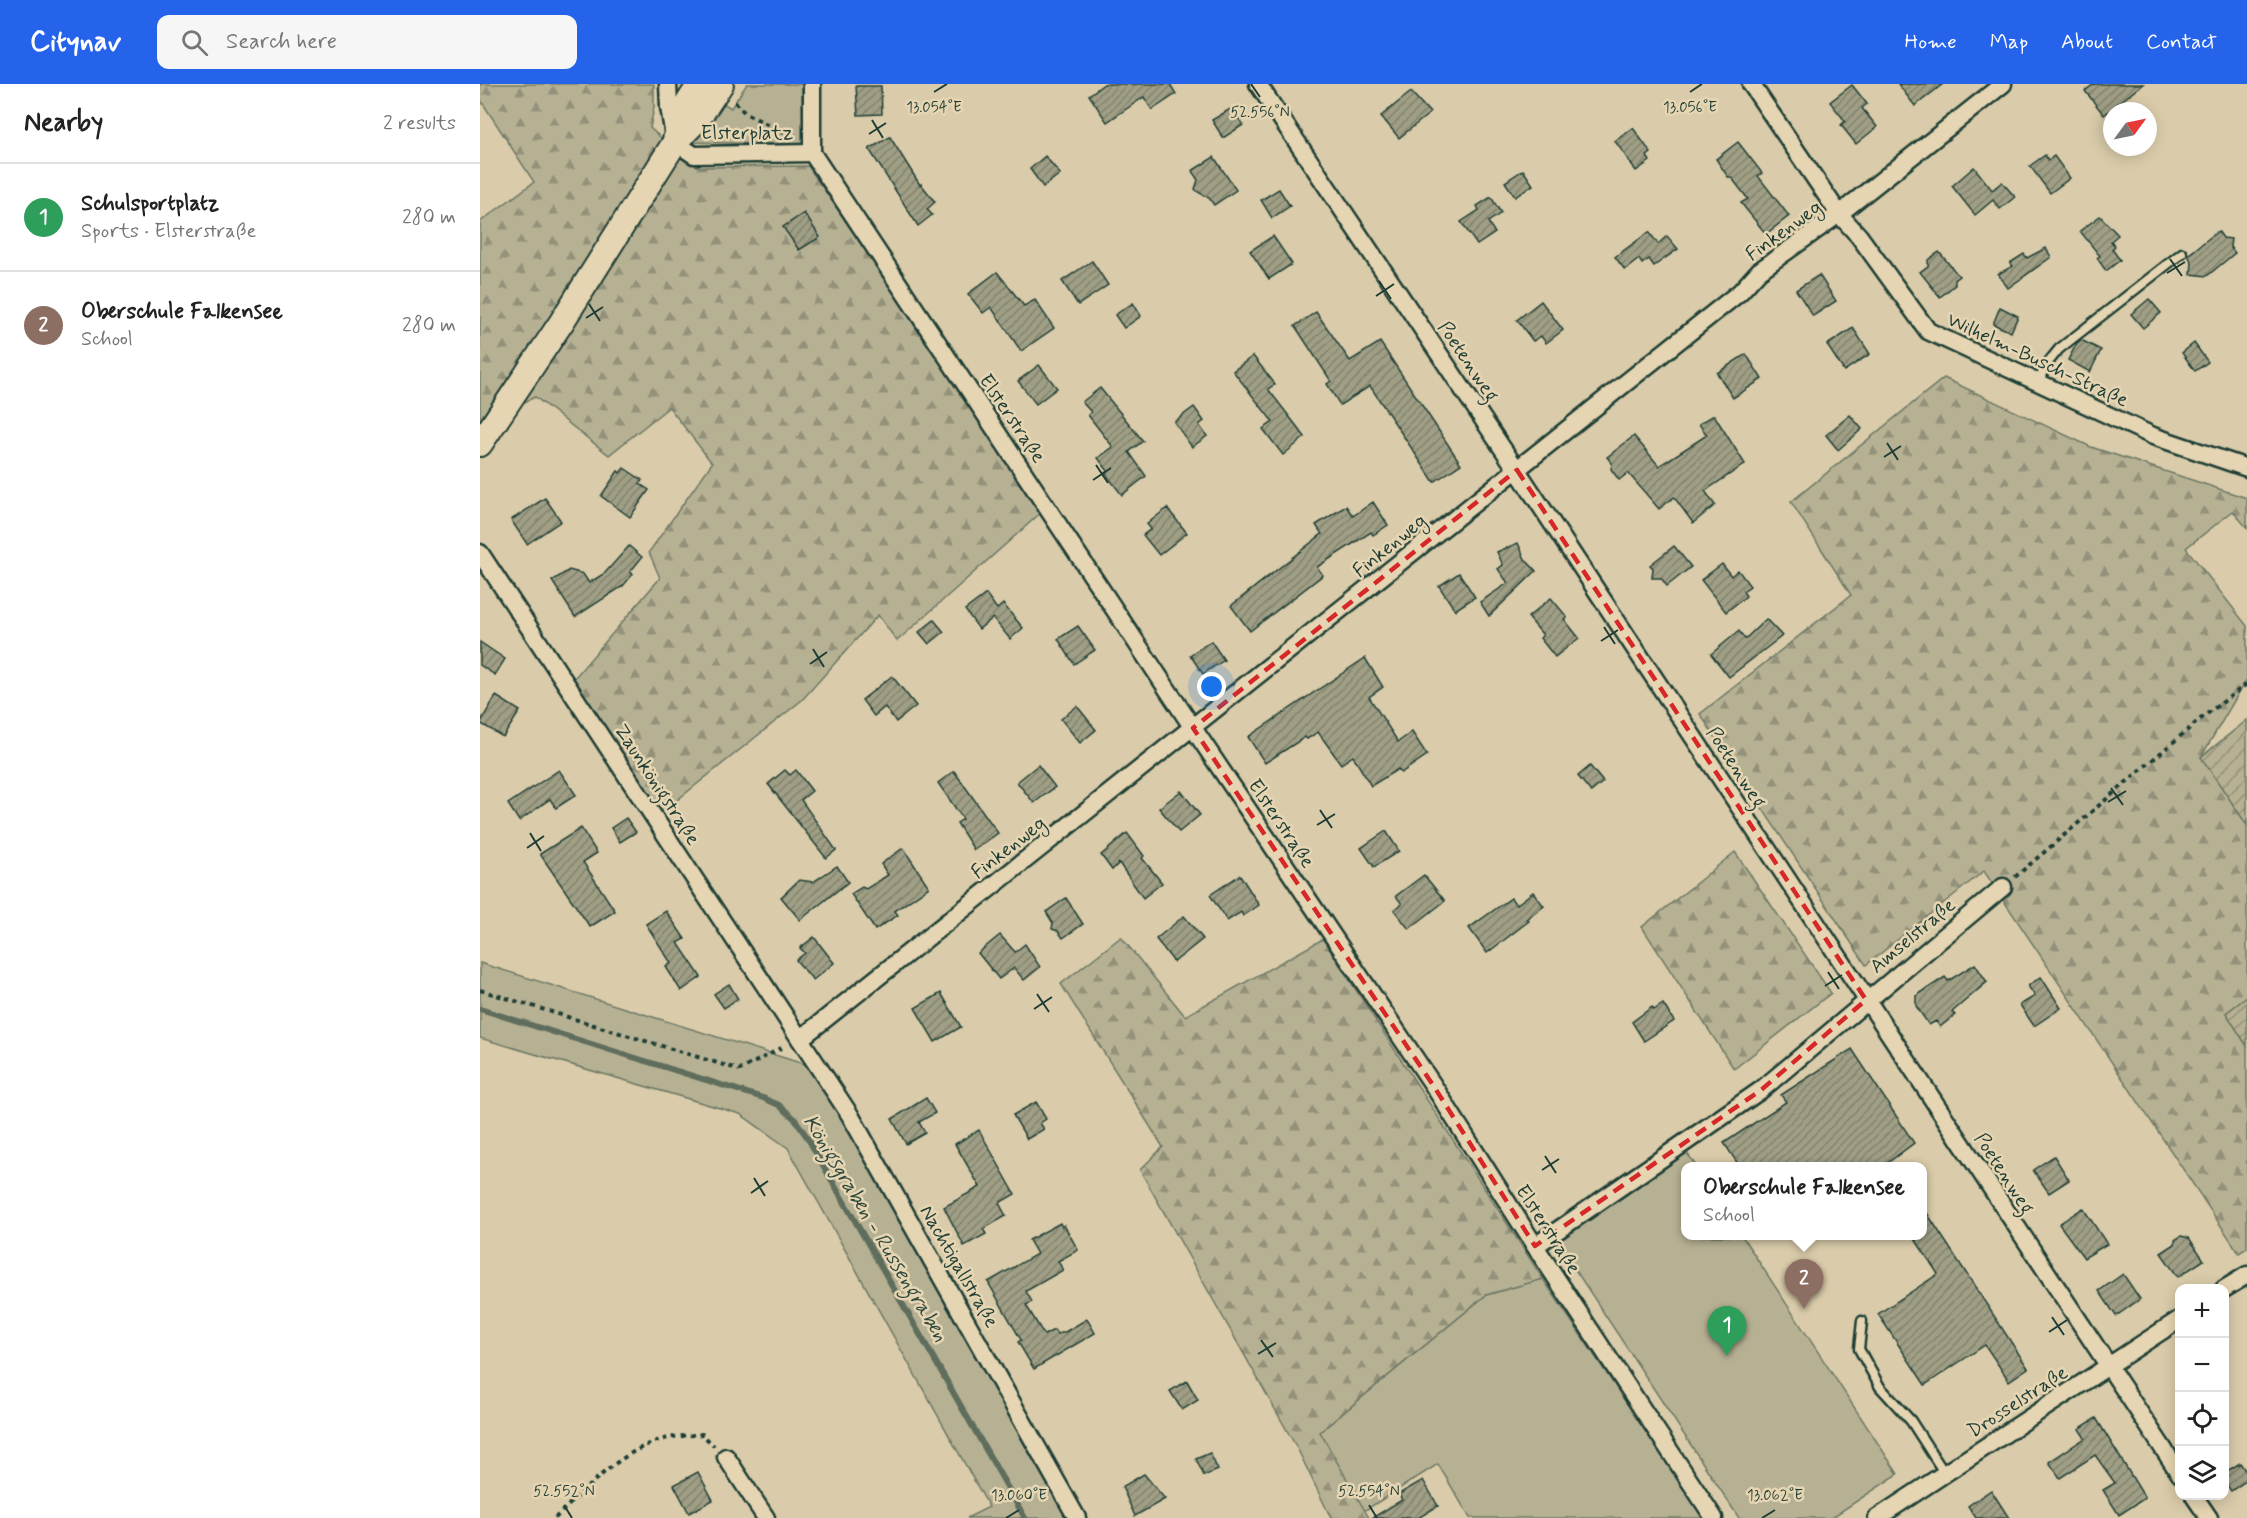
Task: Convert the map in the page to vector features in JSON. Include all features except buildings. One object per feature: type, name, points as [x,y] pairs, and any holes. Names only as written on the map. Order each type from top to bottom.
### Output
[{"type":"street","name":"Elsterplatz","points":[[668,84],[675,142],[694,154],[812,153],[812,84]]},
{"type":"street","points":[[675,142],[684,110],[700,84]]},
{"type":"street","name":"Poetenweg","points":[[1258,84],[2175,1466]]},
{"type":"street","name":"Wilhelm-Busch-Straße","points":[[1751,84],[1839,214],[1859,236],[1928,331],[2153,436],[2247,468]]},
{"type":"street","name":"Finkenweg","points":[[800,1039],[1740,292],[1758,271],[1839,214],[2003,84]]},
{"type":"street","points":[[480,444],[561,323],[675,142],[727,91]]},
{"type":"street","name":"Elsterstraße","points":[[812,153],[1433,1085],[1535,1246],[1714,1518]]},
{"type":"street","name":"Zaunkönigstraße","points":[[480,553],[800,1039]]},
{"type":"street","name":"Amselstraße","points":[[1535,1246],[1761,1090],[2002,887]]},
{"type":"street","name":"Nachtigallstraße","points":[[800,1039],[850,1115],[1077,1518]]},
{"type":"street","points":[[2229,1286],[2247,1275]]},
{"type":"street","name":"Drosselstraße","points":[[1877,1518],[2175,1322]]},
{"type":"street","points":[[726,1457],[766,1518]]},
{"type":"street","points":[[2197,1500],[2209,1518]]},
{"type":"lane","points":[[2038,382],[2046,365],[2059,349],[2182,252]]},
{"type":"lane","points":[[1862,1322],[1859,1349],[1880,1387],[1911,1421],[1945,1474]]},
{"type":"path","points":[[727,91],[745,113],[794,136],[812,153]]},
{"type":"path","points":[[2002,887],[2204,716],[2247,684]]},
{"type":"path","points":[[480,990],[740,1070],[800,1039]]},
{"type":"path","points":[[555,1518],[614,1464],[636,1450],[661,1440],[702,1434],[726,1457]]},
{"type":"highlighted area","points":[[1517,470],[1866,1000],[1761,1090],[1535,1246],[1433,1085],[1193,728]]},
{"type":"green space","points":[[480,84],[654,84],[654,107],[650,128],[679,154],[699,167],[808,166],[1044,510],[897,641],[878,615],[802,700],[656,817],[570,683],[660,578],[649,552],[712,463],[669,407],[609,455],[535,397],[480,423],[480,222],[534,182],[480,99]]},
{"type":"green space","points":[[747,84],[802,84],[803,145],[692,142],[718,100],[731,108]]},
{"type":"green space","points":[[1944,378],[2091,447],[2247,498],[2247,528],[2233,511],[2186,548],[2247,626],[2247,679],[2201,757],[2247,825],[2247,997],[2226,1013],[2247,1046],[2247,1248],[2239,1253],[1984,871],[1866,965],[1700,714],[1851,595],[1791,502]]},
{"type":"green space","points":[[2247,720],[2247,825],[2201,757]]},
{"type":"green space","points":[[1735,852],[1831,993],[1734,1069],[1642,927]]},
{"type":"green space","points":[[1121,937],[1185,1016],[1323,939],[1543,1279],[1486,1295],[1320,1432],[1369,1518],[1331,1518],[1298,1450],[1140,1170],[1163,1147],[1061,984]]},
{"type":"green space","points":[[480,963],[807,1065],[816,1074],[844,1121],[1072,1518],[967,1518],[989,1507],[788,1148],[740,1114],[480,1038]]},
{"type":"green space","points":[[2247,997],[2247,1046],[2226,1013]]},
{"type":"green space","points":[[1687,1153],[1693,1162],[1681,1162],[1681,1240],[1745,1240],[1898,1474],[1831,1518],[1739,1518],[1555,1239]]},
{"type":"green space","points":[[1543,1279],[1704,1518],[1470,1518],[1438,1464],[1364,1511],[1320,1432],[1486,1295]]},
{"type":"waterway","name":"Königsgraben - Russengraben","points":[[480,1009],[763,1098],[779,1105],[794,1118],[1025,1518]]},
{"type":"place","name":"Oberschule Falkensee","points":[[1804,1309]]},
{"type":"place","name":"Schulsportplatz","points":[[1727,1356]]}]
